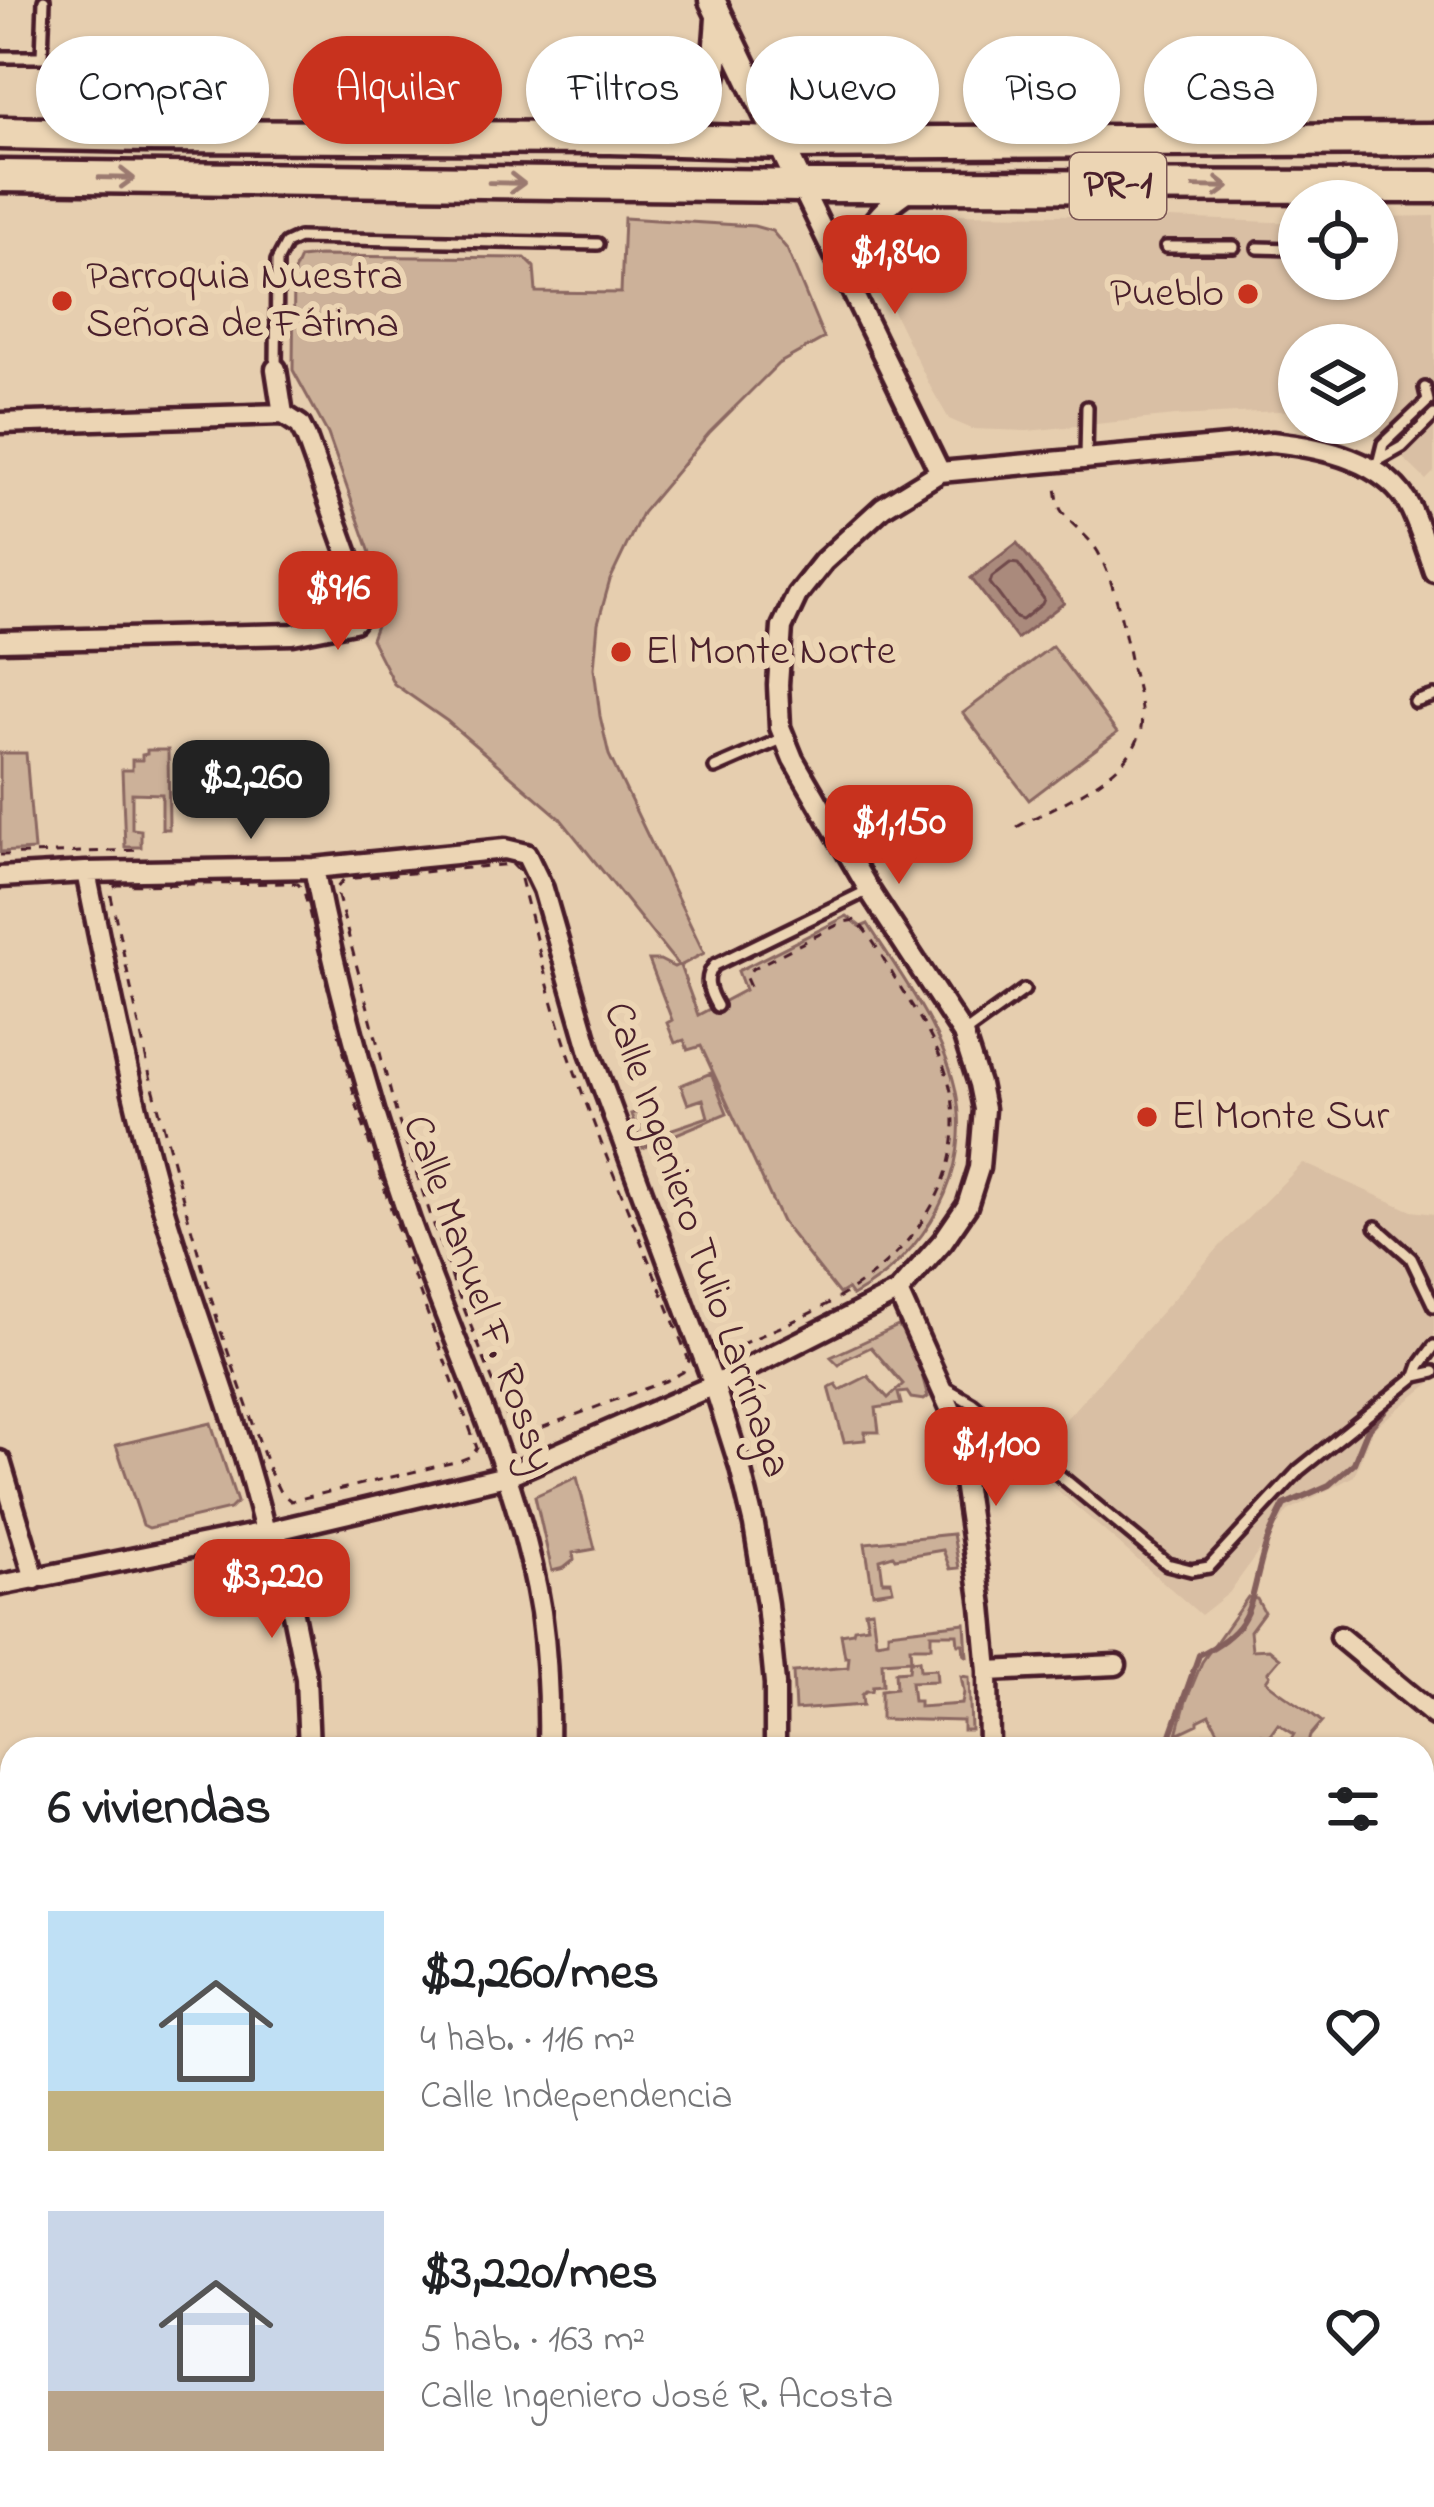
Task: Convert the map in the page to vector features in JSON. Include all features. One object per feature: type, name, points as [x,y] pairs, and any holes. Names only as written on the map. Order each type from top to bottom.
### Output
[{"type":"main road","name":"PR-1","points":[[0,133],[526,139]]},
{"type":"main road","name":"PR-1","points":[[939,142],[1434,139]]},
{"type":"main road","name":"PR-1","points":[[0,176],[917,185],[1278,194]]},
{"type":"main road","name":"PR-1","points":[[1398,190],[1434,187]]},
{"type":"street","points":[[716,8],[746,72]]},
{"type":"street","points":[[780,144],[940,472]]},
{"type":"street","points":[[850,288],[860,250],[877,214],[917,185]]},
{"type":"street","points":[[276,369],[283,414]]},
{"type":"street","points":[[0,423],[283,414],[307,436],[364,599],[355,622],[293,634],[0,641]]},
{"type":"street","points":[[0,1585],[271,1531],[506,1476],[714,1385],[898,1292],[943,1241],[967,1206],[979,1168],[984,1109],[979,1084],[963,1034],[869,890],[793,759],[781,728],[782,627],[797,595],[824,561],[884,507],[940,472],[1272,442],[1316,447],[1376,465],[1409,504],[1434,571]]},
{"type":"street","name":"Calle Ingeniero Tulio Larrínaga","points":[[314,868],[505,850],[526,854],[536,872],[590,1052],[714,1385],[754,1525],[775,1684],[775,1737]]},
{"type":"street","points":[[0,877],[314,868]]},
{"type":"street","name":"Calle Manuel F. Rossy","points":[[314,868],[376,1117],[525,1540],[541,1613],[547,1737]]},
{"type":"street","points":[[86,872],[155,1180],[271,1531],[306,1678],[308,1737]]},
{"type":"street","points":[[898,1292],[950,1408],[975,1544],[988,1671],[989,1737]]},
{"type":"street","points":[[0,1461],[35,1579]]},
{"type":"street","points":[[1340,1636],[1434,1715]]},
{"type":"street","points":[[988,1671],[1116,1665]]},
{"type":"lane","points":[[0,57],[42,57],[44,0]]},
{"type":"lane","points":[[276,369],[277,261],[286,244],[299,238],[598,244]]},
{"type":"lane","points":[[1166,247],[1234,247]]},
{"type":"lane","points":[[1258,248],[1278,248]]},
{"type":"lane","points":[[1376,465],[1384,445],[1428,401],[1425,388]]},
{"type":"lane","points":[[1086,459],[1087,407]]},
{"type":"lane","points":[[1376,465],[1434,416]]},
{"type":"lane","points":[[1414,702],[1434,696]]},
{"type":"lane","points":[[715,768],[784,738]]},
{"type":"lane","points":[[717,1006],[708,980],[715,965],[869,890]]},
{"type":"lane","points":[[963,1034],[1024,990]]},
{"type":"lane","points":[[1376,1227],[1411,1258],[1434,1306]]},
{"type":"lane","points":[[1416,1376],[1434,1346]]},
{"type":"lane","points":[[939,1384],[972,1403],[1167,1564],[1191,1570],[1209,1568],[1299,1469],[1416,1376],[1434,1372]]},
{"type":"path","points":[[1017,827],[1104,778],[1123,762],[1139,736],[1141,719],[1113,591],[1098,554],[1061,509],[1050,462]]},
{"type":"path","points":[[0,855],[141,850]]},
{"type":"path","points":[[517,867],[559,1023],[621,1196],[688,1361],[683,1372],[668,1380],[532,1433],[515,1430],[453,1282],[397,1116],[337,892],[344,879],[517,867]]},
{"type":"path","points":[[292,883],[302,888],[366,1134],[411,1270],[477,1443],[472,1456],[459,1461],[301,1501],[285,1498],[276,1488],[220,1329],[160,1118],[111,901],[115,886],[292,883]]},
{"type":"path","points":[[718,1343],[731,1348],[836,1299],[891,1258],[919,1228],[943,1184],[953,1125],[951,1094],[936,1048],[856,920],[843,922],[752,969],[746,978],[750,987]]},
{"type":"shaded area","points":[[1094,215],[1278,222],[1278,300],[1398,300],[1398,217],[1434,216],[1434,472],[1426,480],[1387,444],[1398,444],[1398,324],[1278,324],[1278,411],[1027,431],[972,429],[949,419],[887,299],[877,255],[882,238],[905,216]]},
{"type":"shaded area","points":[[624,218],[772,231],[787,249],[824,338],[778,364],[709,433],[642,513],[610,580],[598,623],[594,668],[609,755],[704,953],[680,966],[698,1015],[745,990],[738,971],[847,916],[861,927],[868,924],[918,1002],[949,1065],[959,1119],[950,1180],[922,1235],[878,1279],[852,1296],[847,1289],[839,1294],[782,1222],[701,1046],[688,1050],[684,1040],[675,1043],[667,1023],[672,1020],[649,960],[678,965],[560,818],[447,721],[394,684],[371,639],[386,598],[328,434],[293,370],[294,272],[300,258],[525,258],[534,267],[536,292],[621,293]]},
{"type":"shaded area","points":[[1052,646],[1117,733],[1029,800],[963,713]]},
{"type":"shaded area","points":[[147,750],[168,750],[169,829],[162,829],[162,794],[132,793],[132,829],[141,830],[141,847],[125,847],[122,770],[132,770],[132,760],[142,760]]},
{"type":"shaded area","points":[[0,753],[26,753],[34,850],[0,852]]},
{"type":"shaded area","points":[[711,1073],[727,1113],[643,1148],[631,1114],[640,1111],[655,1135],[708,1117],[703,1099],[688,1104],[681,1085]]},
{"type":"shaded area","points":[[1303,1163],[1412,1211],[1434,1214],[1434,1380],[1373,1429],[1354,1476],[1288,1511],[1229,1593],[1201,1615],[964,1409],[959,1387],[1041,1447],[1221,1245]]},
{"type":"shaded area","points":[[898,1326],[914,1349],[928,1397],[898,1393],[901,1404],[876,1408],[879,1432],[865,1432],[865,1440],[844,1442],[829,1387],[836,1384],[840,1390],[868,1376],[888,1398],[903,1384],[871,1347],[839,1365],[831,1357]]},
{"type":"shaded area","points":[[211,1423],[237,1502],[230,1509],[149,1528],[143,1525],[116,1445]]},
{"type":"shaded area","points":[[577,1477],[595,1549],[573,1553],[574,1560],[552,1571],[535,1496]]},
{"type":"shaded area","points":[[953,1534],[959,1568],[950,1569],[943,1550],[893,1555],[880,1559],[883,1581],[891,1581],[893,1590],[873,1593],[865,1543]]},
{"type":"shaded area","points":[[1248,1597],[1257,1599],[1264,1612],[1250,1631],[1252,1650],[1269,1649],[1280,1658],[1266,1681],[1322,1722],[1310,1737],[1292,1737],[1278,1724],[1269,1737],[1221,1737],[1210,1715],[1177,1734],[1202,1662]]},
{"type":"shaded area","points":[[872,1610],[876,1642],[888,1640],[888,1632],[965,1623],[967,1656],[957,1634],[931,1634],[931,1647],[910,1647],[911,1661],[919,1660],[920,1670],[936,1669],[937,1681],[911,1682],[913,1701],[919,1701],[919,1707],[962,1704],[961,1676],[969,1677],[971,1730],[963,1730],[963,1721],[881,1719],[881,1690],[896,1688],[895,1672],[909,1671],[910,1660],[882,1662],[883,1685],[862,1695],[863,1705],[795,1710],[793,1672],[848,1667],[841,1634],[868,1626],[865,1611]]},
{"type":"water","points":[[1017,543],[1064,603],[1017,639],[971,578]]},
{"type":"waterway","points":[[1170,1737],[1199,1655],[1231,1634],[1247,1611],[1284,1505],[1329,1485],[1354,1463],[1367,1431],[1392,1402]]},
{"type":"place","name":"Pueblo","points":[[1248,294]]},
{"type":"place","name":"Parroquia Nuestra Señora de Fátima","points":[[62,301]]},
{"type":"place","name":"El Monte Norte","points":[[621,652]]},
{"type":"place","name":"El Monte Sur","points":[[1147,1117]]}]
